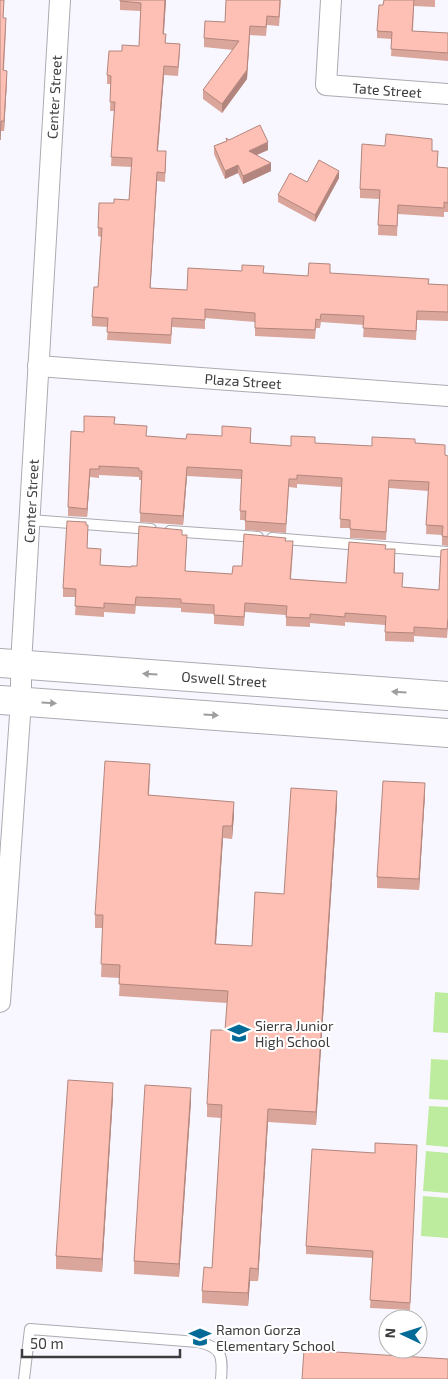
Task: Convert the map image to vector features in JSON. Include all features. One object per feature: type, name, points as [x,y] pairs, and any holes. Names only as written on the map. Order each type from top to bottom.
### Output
[{"type":"main road","name":"Oswell Street","points":[[11,663],[448,696]]},
{"type":"main road","points":[[10,701],[448,733]]},
{"type":"street","name":"Center Street","points":[[0,1002],[11,663],[30,520],[60,0]]},
{"type":"street","name":"Tate Street","points":[[331,0],[326,85],[448,94]]},
{"type":"street","name":"Plaza Street","points":[[38,366],[448,396]]},
{"type":"lane","points":[[30,520],[448,552]]},
{"type":"lane","points":[[24,1379],[30,1329],[209,1344],[218,1350],[222,1360],[222,1379]]},
{"type":"green space","points":[[435,992],[448,993],[448,1033],[433,1032]]},
{"type":"green space","points":[[431,1059],[448,1060],[448,1100],[429,1099]]},
{"type":"green space","points":[[429,1106],[448,1107],[448,1147],[426,1145]]},
{"type":"green space","points":[[426,1151],[448,1153],[448,1193],[423,1191]]},
{"type":"green space","points":[[423,1196],[448,1198],[448,1238],[421,1236]]},
{"type":"building","points":[[0,0],[4,0],[3,18],[6,18],[3,70],[7,71],[4,121],[1,121],[0,140]]},
{"type":"building","points":[[120,0],[165,0],[163,34],[166,34],[165,43],[180,44],[178,67],[164,66],[157,151],[166,151],[165,173],[157,172],[150,288],[187,290],[188,268],[242,271],[242,265],[264,266],[263,273],[308,276],[309,263],[330,264],[330,273],[429,279],[428,284],[448,285],[448,312],[417,311],[416,331],[363,328],[364,316],[321,314],[320,320],[316,319],[315,330],[255,328],[255,313],[205,309],[205,320],[172,318],[171,335],[107,332],[108,318],[92,317],[94,287],[98,287],[102,228],[98,228],[99,203],[114,203],[114,199],[129,200],[132,158],[111,157],[115,102],[110,102],[111,76],[107,75],[109,51],[122,51],[122,45],[139,46],[141,3]]},
{"type":"building","points":[[226,0],[280,0],[279,17],[267,16],[266,27],[250,26],[247,70],[222,104],[203,90],[239,41],[204,38],[205,21],[225,22]]},
{"type":"building","points":[[384,0],[414,0],[412,31],[448,33],[448,53],[391,49],[392,32],[377,31],[379,5],[383,5]]},
{"type":"building","points":[[260,125],[268,142],[249,151],[271,163],[243,176],[238,165],[225,171],[214,146],[227,141],[226,138],[229,140]]},
{"type":"building","points":[[386,134],[432,139],[432,151],[438,151],[437,167],[448,168],[448,203],[444,202],[444,208],[398,205],[397,226],[378,225],[380,190],[360,189],[362,144],[385,146]]},
{"type":"building","points":[[319,160],[339,171],[315,215],[278,195],[290,173],[307,182]]},
{"type":"building","points":[[84,416],[115,417],[114,424],[147,426],[146,436],[186,439],[187,434],[222,436],[222,426],[251,428],[250,443],[291,446],[291,436],[315,437],[315,443],[372,446],[372,437],[415,439],[415,443],[445,445],[445,455],[448,456],[448,537],[442,536],[443,526],[426,525],[429,482],[389,480],[386,532],[350,529],[350,520],[340,519],[342,478],[297,475],[297,479],[289,479],[286,524],[245,521],[246,511],[240,511],[242,470],[187,467],[183,516],[140,513],[142,471],[139,471],[139,468],[99,466],[99,469],[90,469],[87,509],[68,507],[71,431],[84,432]]},
{"type":"building","points":[[67,521],[86,522],[86,525],[88,525],[87,548],[101,549],[100,565],[137,566],[139,526],[182,530],[182,535],[187,535],[185,571],[232,574],[233,566],[242,566],[244,534],[286,538],[285,541],[293,541],[290,579],[346,583],[349,542],[386,545],[385,549],[395,549],[394,573],[403,573],[402,587],[439,590],[441,550],[448,549],[447,629],[414,627],[414,633],[385,632],[386,616],[345,613],[345,617],[310,614],[310,618],[286,617],[287,606],[245,603],[244,617],[214,615],[214,605],[181,603],[181,599],[136,597],[135,605],[104,603],[104,608],[75,606],[76,589],[63,588]]},
{"type":"building","points":[[105,761],[150,764],[148,795],[234,802],[232,826],[223,826],[215,944],[252,946],[255,892],[284,894],[291,788],[337,791],[316,1112],[268,1109],[258,1269],[250,1268],[248,1293],[202,1291],[204,1267],[212,1268],[222,1105],[207,1104],[211,1030],[225,1030],[228,991],[119,984],[120,965],[101,964],[103,915],[95,915]]},
{"type":"building","points":[[383,781],[425,783],[419,879],[377,877]]},
{"type":"building","points":[[68,1080],[113,1083],[102,1259],[56,1256]]},
{"type":"building","points":[[145,1085],[191,1088],[179,1264],[134,1261]]},
{"type":"building","points":[[375,1143],[417,1145],[410,1303],[370,1300],[373,1251],[306,1246],[312,1149],[375,1153]]},
{"type":"building","points":[[304,1350],[378,1355],[378,1359],[448,1359],[448,1379],[302,1379]]},
{"type":"place","name":"Sierra Junior High School","points":[[239,1033]]},
{"type":"place","name":"Ramon Gorza Elementary School","points":[[200,1337]]}]
